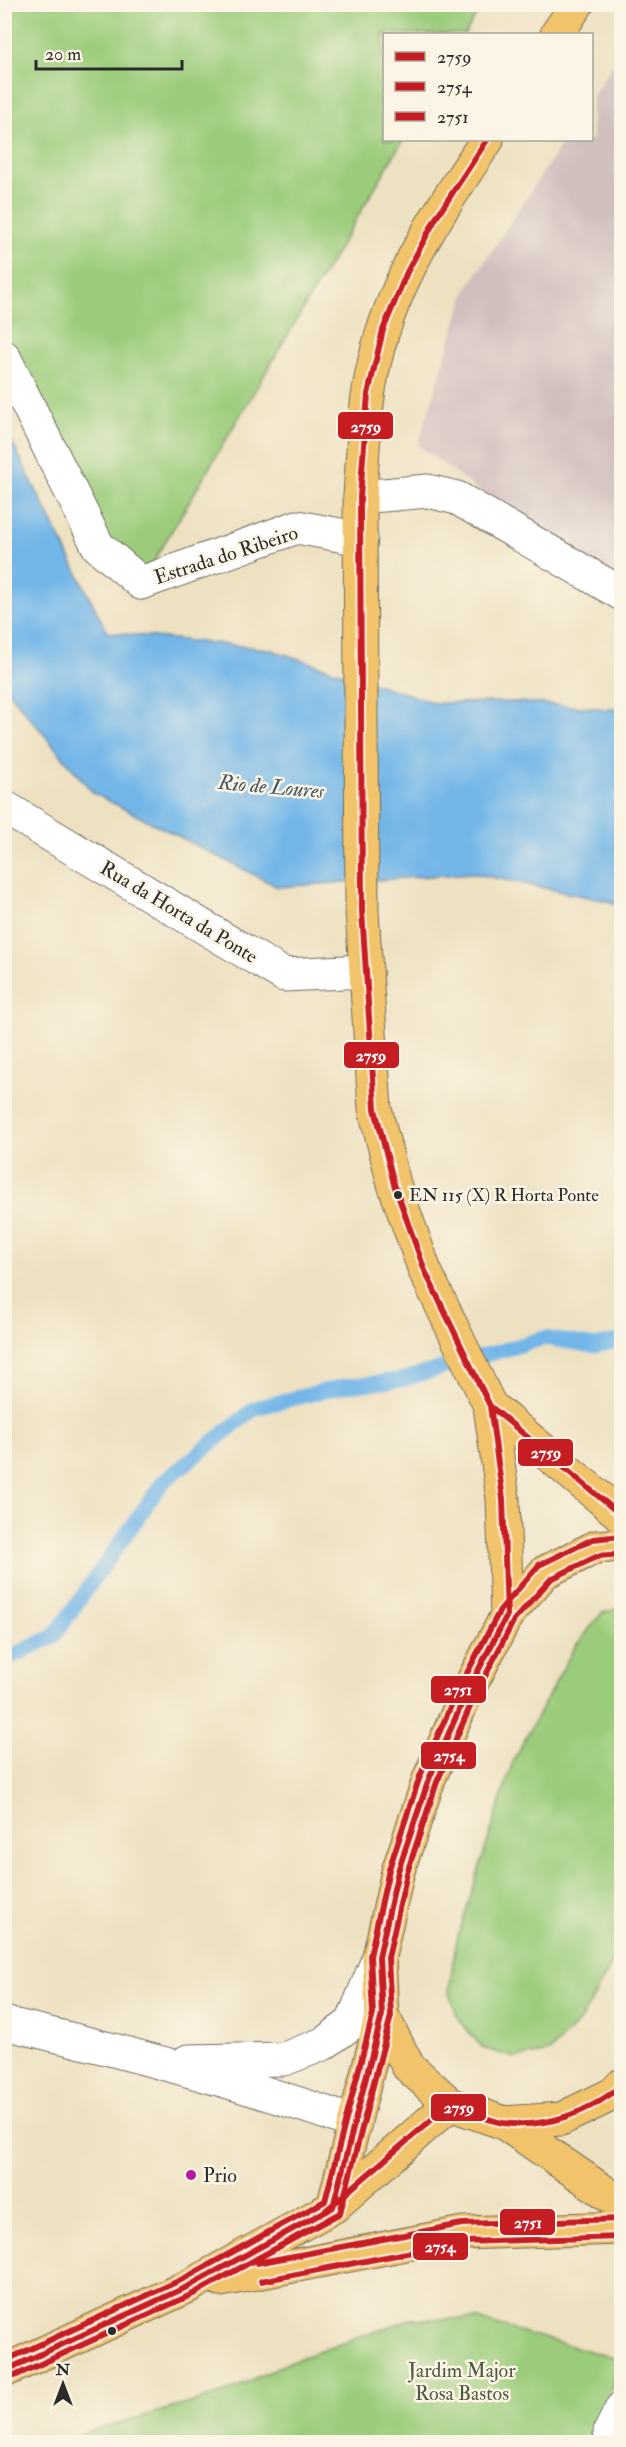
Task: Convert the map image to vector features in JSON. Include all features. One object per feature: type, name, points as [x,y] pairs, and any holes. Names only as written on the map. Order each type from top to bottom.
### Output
[{"type":"main road","points":[[558,33],[577,4]]},
{"type":"main road","points":[[486,141],[421,242],[395,300],[375,360],[365,428],[360,497],[362,911],[375,1109],[394,1184],[425,1271],[490,1406],[503,1499],[507,1615]]},
{"type":"main road","points":[[490,1406],[621,1516]]},
{"type":"main road","points":[[333,2207],[382,2014],[379,1957],[398,1871],[429,1779],[465,1696],[507,1615],[545,1572],[596,1547],[621,1545]]},
{"type":"main road","points":[[382,2014],[408,2066],[450,2104],[504,2123],[621,2204]]},
{"type":"main road","points":[[504,2123],[561,2119],[613,2094],[621,2085]]},
{"type":"main road","points":[[4,2371],[189,2286],[333,2207],[450,2104]]},
{"type":"main road","points":[[189,2286],[463,2233],[621,2228]]},
{"type":"street","name":"Estrada do Ribeiro","points":[[4,357],[99,546],[141,583],[297,527],[361,539]]},
{"type":"street","points":[[360,497],[428,491],[457,498],[621,594]]},
{"type":"street","name":"Rua da Horta da Ponte","points":[[4,807],[284,975],[366,971]]},
{"type":"street","points":[[158,2061],[284,2059],[323,2044],[352,2023],[379,1957]]},
{"type":"street","points":[[4,2023],[158,2061],[297,2102],[355,2123]]},
{"type":"shaded area","points":[[621,51],[621,582],[580,567],[418,445],[466,290],[563,141],[593,141],[593,95]]},
{"type":"green space","points":[[5,5],[482,5],[466,33],[383,33],[383,141],[402,141],[141,583],[98,546],[5,357]]},
{"type":"green space","points":[[621,1608],[621,1948],[580,2021],[549,2052],[515,2058],[483,2048],[459,2021],[449,1992],[456,1943],[513,1761],[574,1648],[602,1613]]},
{"type":"green space","name":"Jardim Major Rosa Bastos","points":[[411,2319],[476,2319],[621,2360],[593,2442],[63,2442],[83,2433],[225,2393],[286,2363]]},
{"type":"water","name":"Rio de Loures","points":[[4,426],[107,632],[268,649],[435,703],[517,702],[621,710],[621,910],[612,902],[472,873],[278,887],[93,793],[5,688]]},
{"type":"waterway","points":[[4,1660],[54,1636],[163,1482],[255,1408],[344,1386],[401,1380],[544,1338],[595,1346],[622,1340]]},
{"type":"transit line","name":"2759","points":[[4,2371],[189,2286],[333,2207],[382,2015],[379,1957],[398,1871],[429,1779],[465,1696],[507,1615],[503,1499],[490,1406],[425,1271],[394,1184],[375,1109],[362,911],[360,497],[368,394],[383,330],[407,272],[436,218],[486,141]]},
{"type":"transit line","name":"2759","points":[[478,1382],[490,1406],[622,1516]]},
{"type":"transit line","name":"2751","points":[[4,2361],[185,2278],[325,2201],[373,2014],[370,1956],[389,1869],[420,1776],[457,1692],[500,1610],[539,1565],[593,1539],[621,1536]]},
{"type":"transit line","name":"2754","points":[[8,2379],[193,2294],[340,2213],[391,2016],[388,1958],[407,1873],[437,1782],[473,1700],[514,1620],[551,1579],[598,1556],[622,1554]]},
{"type":"transit line","name":"2759","points":[[324,2212],[450,2104],[496,2122],[535,2123],[551,2121],[582,2110],[610,2095],[622,2085]]},
{"type":"transit line","name":"2751","points":[[257,2263],[462,2224],[622,2219]]},
{"type":"transit line","name":"2754","points":[[261,2281],[464,2242],[622,2237]]},
{"type":"place","name":"EN 115 (X) R Horta Ponte","points":[[398,1195]]},
{"type":"place","name":"Prio","points":[[191,2175]]}]
